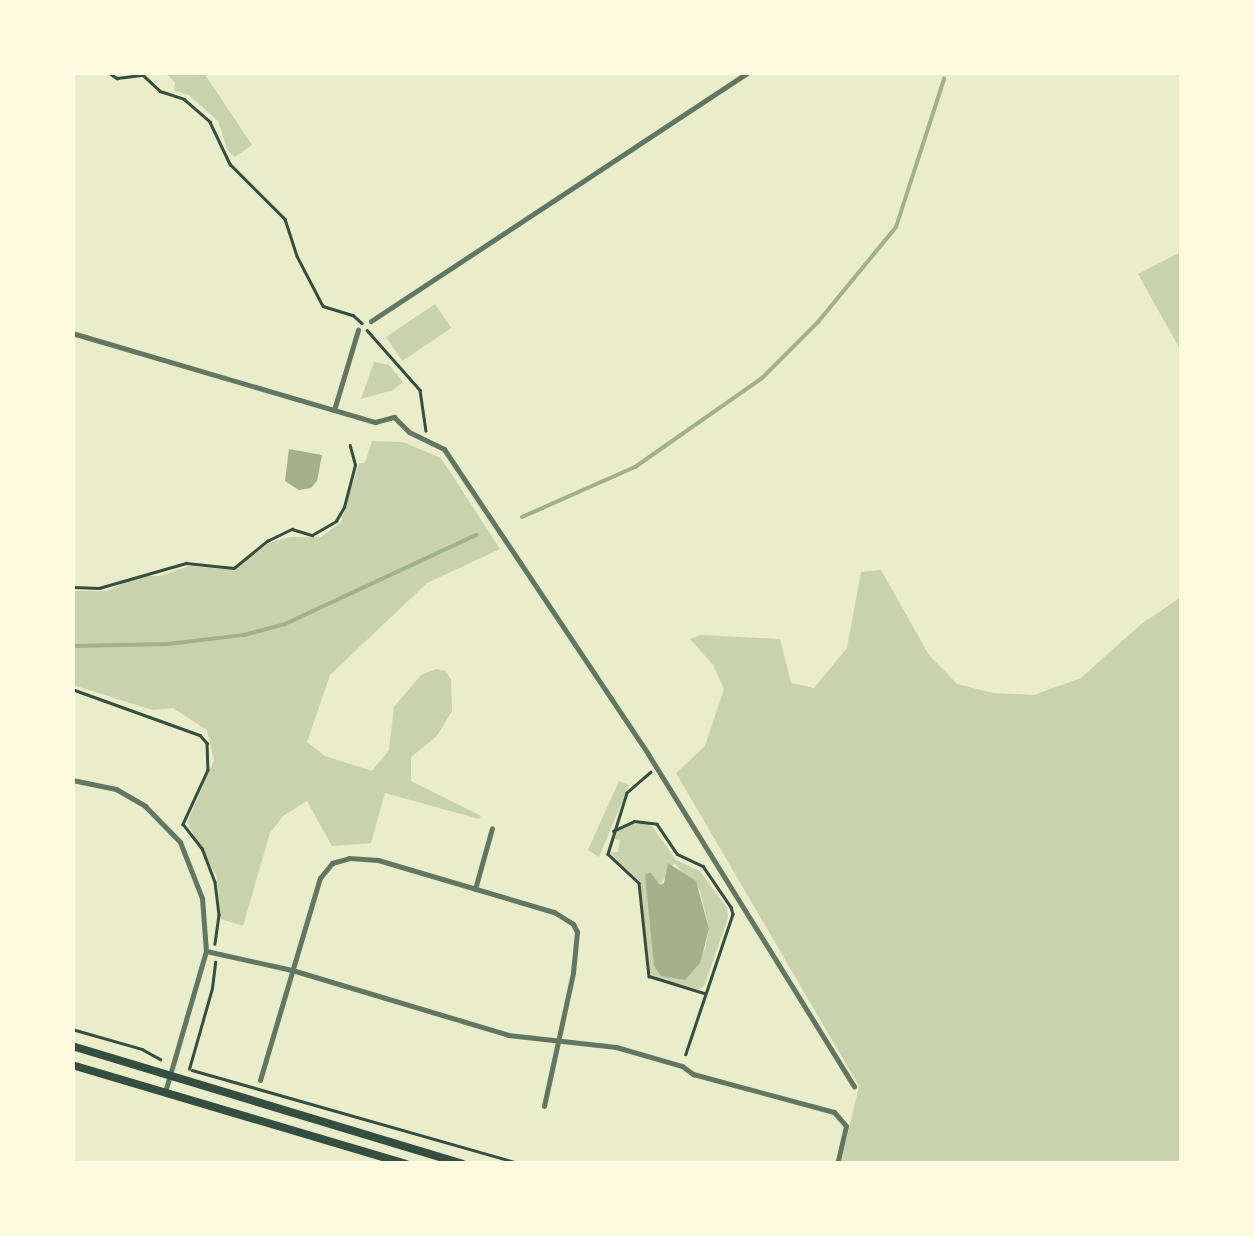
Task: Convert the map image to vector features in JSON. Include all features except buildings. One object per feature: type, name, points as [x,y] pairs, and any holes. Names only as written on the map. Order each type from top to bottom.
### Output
[{"type":"main road","points":[[72,1046],[462,1164]]},
{"type":"main road","points":[[72,1065],[406,1164]]},
{"type":"street","points":[[371,321],[749,72]]},
{"type":"street","points":[[334,410],[358,330]]},
{"type":"street","points":[[72,333],[375,422],[394,417],[409,432],[444,449],[656,768],[854,1086]]},
{"type":"street","points":[[72,780],[116,789],[145,806],[173,832],[188,856],[202,898],[206,952],[165,1092]]},
{"type":"street","points":[[475,889],[492,828]]},
{"type":"street","points":[[260,1080],[309,907],[332,863],[349,858],[378,860],[561,915],[573,924],[574,963],[544,1106]]},
{"type":"street","points":[[206,952],[292,970],[508,1035],[593,1042],[633,1052],[843,1119],[845,1132],[836,1164]]},
{"type":"path","points":[[108,72],[117,78],[143,76],[160,91],[184,99],[213,125],[230,164],[284,219],[297,256],[323,306],[353,314],[420,390],[426,438]]},
{"type":"path","points":[[72,587],[99,588],[186,563],[234,568],[267,541],[292,530],[312,535],[336,521],[344,507],[356,464],[350,446]]},
{"type":"path","points":[[72,689],[200,735],[207,743],[208,770],[183,824]]},
{"type":"path","points":[[656,768],[627,793],[608,854],[639,883],[648,976],[705,994]]},
{"type":"path","points":[[614,831],[628,822],[657,824],[677,854],[703,866],[731,907],[686,1054]]},
{"type":"path","points":[[72,1029],[160,1058]]},
{"type":"path","points":[[184,1071],[217,1074],[522,1164]]},
{"type":"shaded area","points":[[165,73],[204,73],[252,145],[235,157],[228,151],[218,121],[189,95],[174,91],[175,82]]},
{"type":"shaded area","points":[[1181,252],[1181,351],[1138,274]]},
{"type":"shaded area","points":[[435,304],[451,328],[402,361],[386,337]]},
{"type":"shaded area","points":[[374,362],[389,365],[403,382],[393,390],[361,399]]},
{"type":"shaded area","points":[[372,441],[403,442],[441,458],[500,549],[427,583],[330,675],[307,742],[325,756],[372,771],[389,750],[394,707],[421,675],[436,669],[445,671],[451,679],[452,711],[437,736],[411,757],[411,781],[481,816],[479,819],[385,793],[371,843],[332,846],[307,801],[283,816],[270,833],[243,926],[221,919],[217,877],[187,823],[214,760],[207,730],[173,708],[153,710],[73,685],[72,591],[107,591],[138,576],[160,576],[189,566],[234,570],[269,543],[290,537],[321,537],[341,522],[359,463],[365,463]]},
{"type":"shaded area","points":[[289,449],[322,455],[317,481],[311,488],[299,490],[285,481]]},
{"type":"shaded area","points":[[881,570],[929,655],[957,684],[993,693],[1034,695],[1081,678],[1140,625],[1181,597],[1181,1163],[841,1163],[859,1086],[676,773],[705,746],[724,689],[713,665],[690,639],[701,635],[780,639],[791,683],[814,688],[847,648],[861,572]]},
{"type":"shaded area","points":[[619,781],[629,785],[599,857],[588,850]]},
{"type":"shaded area","points":[[627,825],[652,826],[676,860],[700,871],[727,908],[728,918],[704,986],[698,989],[657,979],[650,973],[641,887],[610,852],[618,852],[620,840],[612,839],[614,833]],"holes":[[[674,863],[700,890],[709,929],[705,950],[654,966],[650,873],[660,885]]]},
{"type":"shaded area","points":[[668,863],[696,881],[709,929],[700,963],[685,980],[661,976],[654,966],[645,875],[650,872],[660,885],[664,883]]},
{"type":"waterway","points":[[522,517],[635,467],[762,378],[818,322],[896,227],[944,79]]},
{"type":"waterway","points":[[72,646],[168,644],[244,635],[285,624],[476,535]]}]
